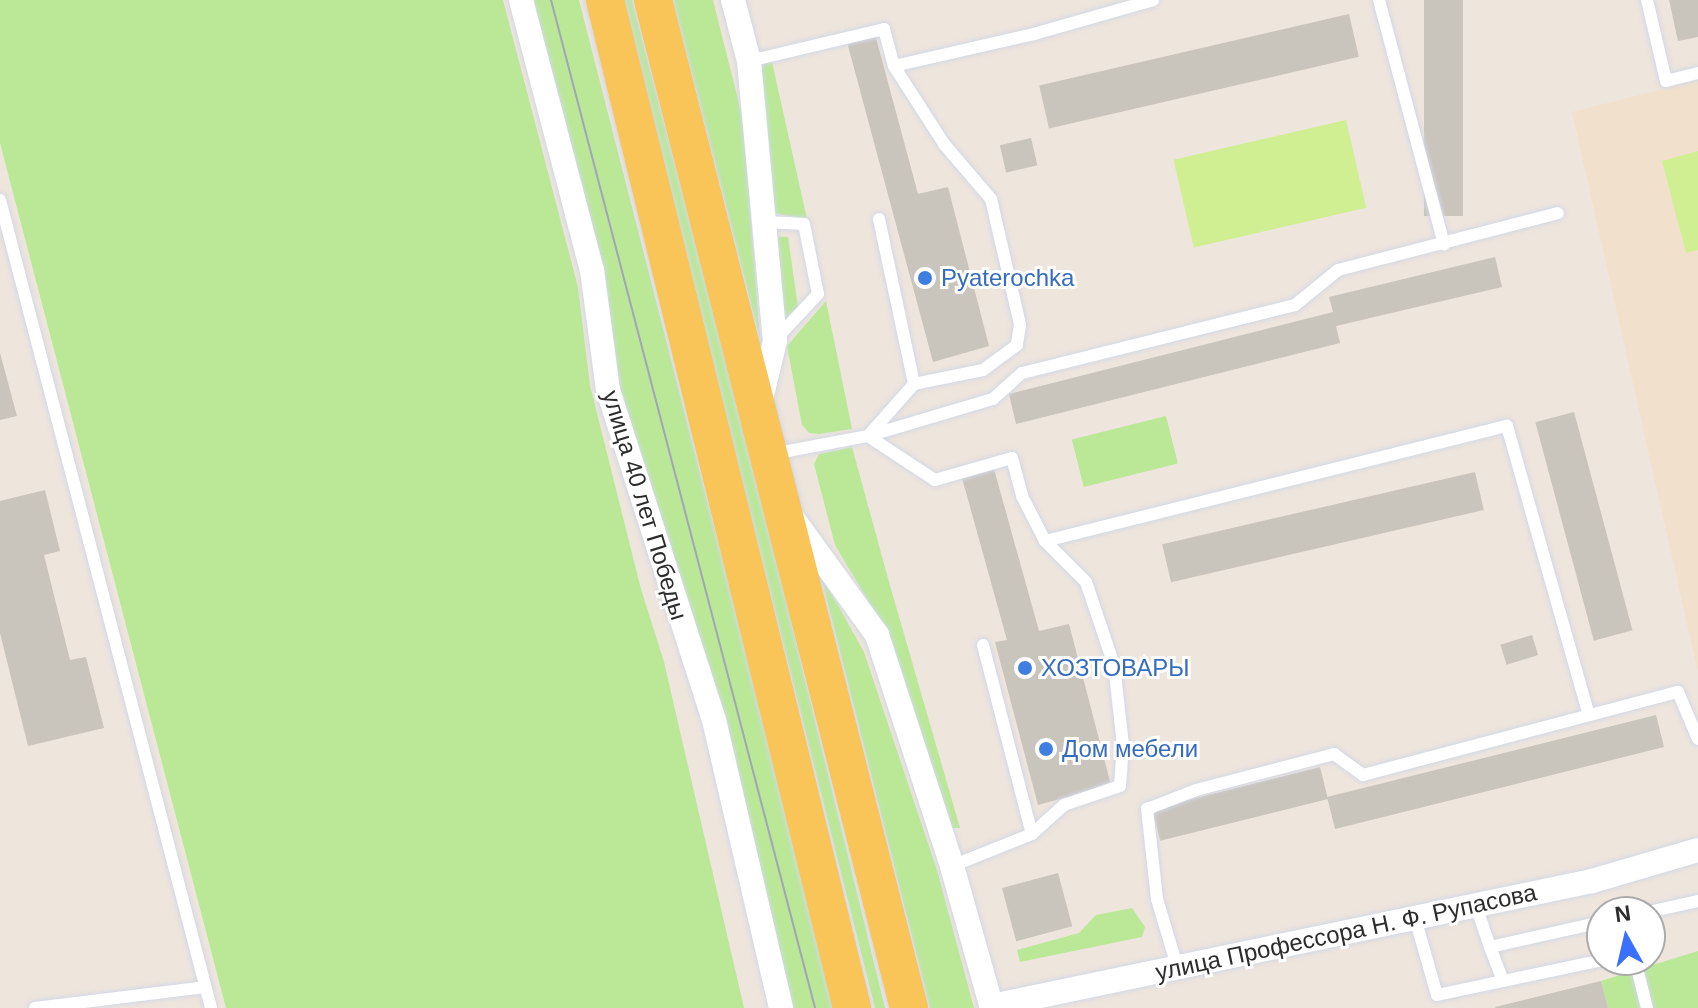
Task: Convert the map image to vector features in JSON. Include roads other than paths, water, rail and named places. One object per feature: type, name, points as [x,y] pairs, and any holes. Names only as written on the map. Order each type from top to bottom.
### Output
[{"type":"main road","points":[[605,0],[852,1008]]},
{"type":"main road","points":[[653,0],[909,1008]]},
{"type":"street","name":"улица 40 лет Победы","points":[[521,0],[592,270],[608,390],[714,720],[781,1008]]},
{"type":"street","points":[[733,0],[749,61],[775,341],[758,410]]},
{"type":"street","points":[[781,502],[877,635],[952,866],[992,1007]]},
{"type":"street","name":"улица Профессора Н. Ф. Рупасова","points":[[992,1007],[1592,881],[1698,850]]},
{"type":"lane","points":[[894,66],[1034,34],[1153,0]]},
{"type":"lane","points":[[1379,0],[1444,244]]},
{"type":"lane","points":[[1647,0],[1666,81],[1698,73]]},
{"type":"lane","points":[[749,61],[884,29],[894,66],[944,144],[991,199],[1020,325],[1017,345],[983,370],[914,384],[868,436]]},
{"type":"lane","points":[[0,200],[211,1008]]},
{"type":"lane","points":[[769,455],[868,436],[993,399],[1022,373],[1295,305],[1338,270],[1558,213]]},
{"type":"lane","points":[[879,219],[914,384]]},
{"type":"lane","points":[[766,222],[804,224],[818,294],[775,341]]},
{"type":"lane","points":[[1045,541],[1507,426],[1589,715]]},
{"type":"lane","points":[[868,436],[935,480],[1012,458],[1022,496],[1045,541],[1086,582],[1114,665],[1123,745],[1120,786],[1064,805],[1032,834],[952,866]]},
{"type":"lane","points":[[983,645],[1032,834]]},
{"type":"lane","points":[[1177,966],[1157,899],[1147,809],[1196,790],[1334,754],[1363,775],[1678,692],[1698,739]]},
{"type":"lane","points":[[1666,908],[1698,901]]},
{"type":"lane","points":[[1476,906],[1503,981]]},
{"type":"lane","points":[[1415,918],[1437,995],[1586,964]]},
{"type":"lane","points":[[1490,947],[1586,926]]},
{"type":"lane","points":[[1639,976],[1647,1008]]},
{"type":"lane","points":[[36,1008],[205,987]]},
{"type":"tram line","points":[[551,0],[815,1008]]},
{"type":"place","name":"Pyaterochka","points":[[925,278]]},
{"type":"place","name":"ХОЗТОВАРЫ","points":[[1025,668]]},
{"type":"place","name":"Дом мебели","points":[[1046,749]]}]
